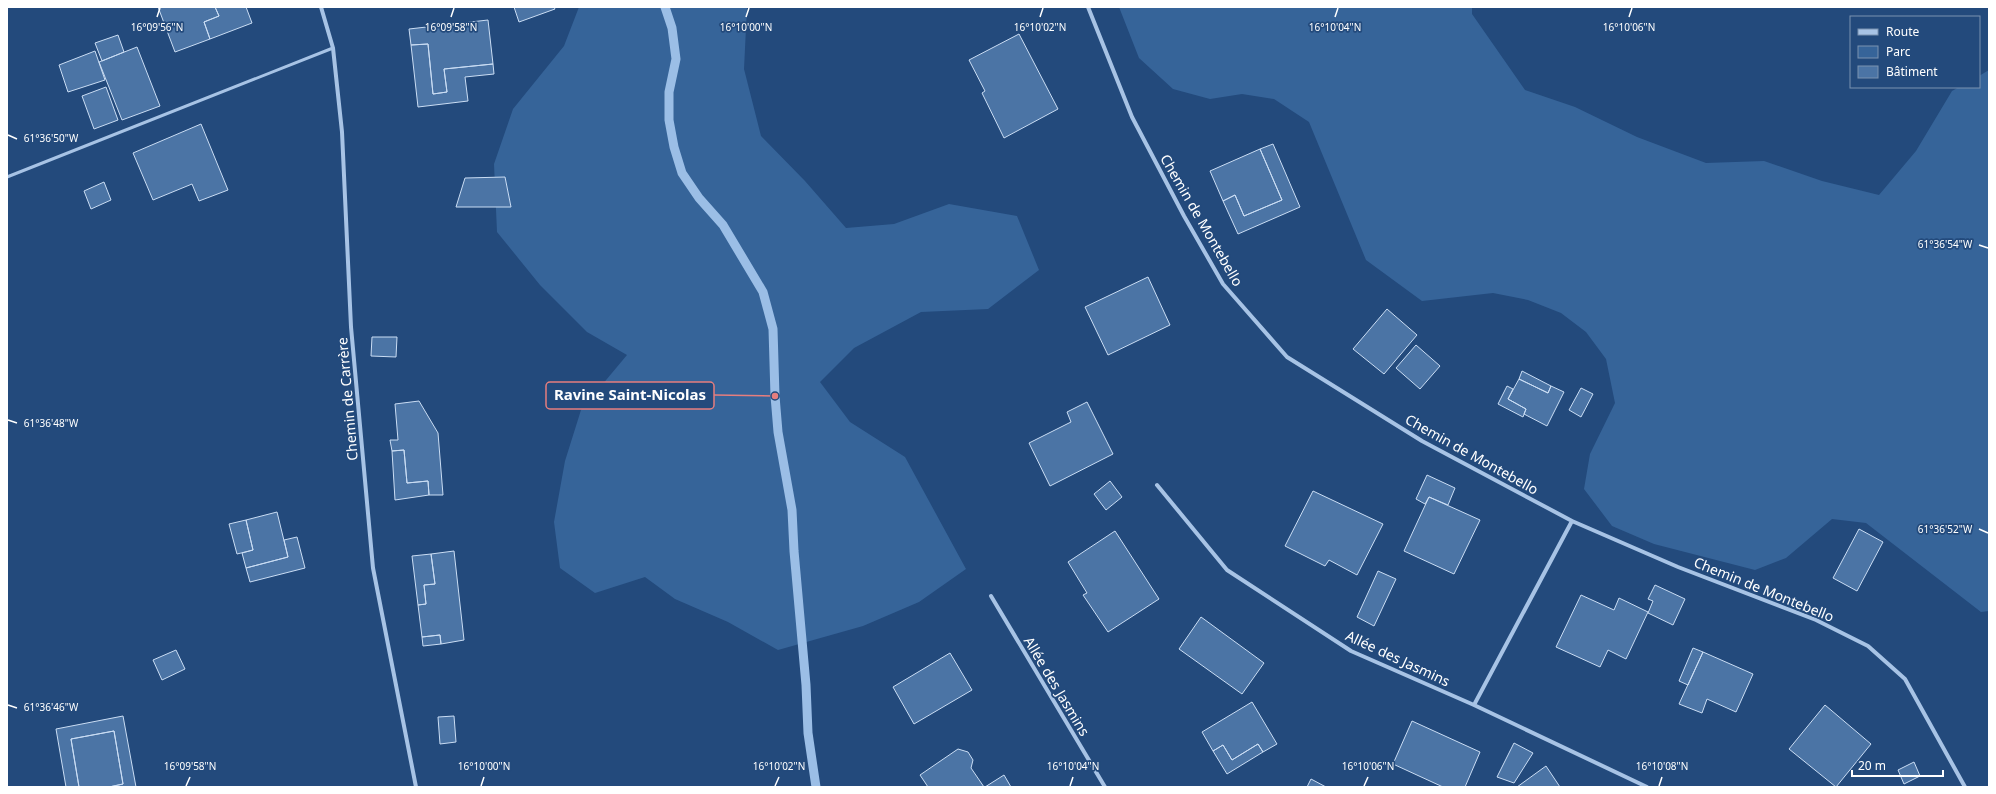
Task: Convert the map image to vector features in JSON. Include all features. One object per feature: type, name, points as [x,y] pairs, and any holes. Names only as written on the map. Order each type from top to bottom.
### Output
[{"type":"street","name":"Chemin de Carrère","points":[[321,7],[333,48],[342,132],[351,327],[373,568],[416,787]]},
{"type":"street","name":"Chemin de Montebello","points":[[1088,7],[1132,117],[1184,216],[1223,284],[1287,357],[1422,441],[1572,521],[1678,567],[1816,620],[1868,646],[1905,679],[1965,787]]},
{"type":"street","name":"Allée des Jasmins","points":[[1157,485],[1227,570],[1351,651],[1474,705],[1647,787]]},
{"type":"street","points":[[1474,705],[1572,521]]},
{"type":"street","name":"Allée des Jasmins","points":[[991,596],[1105,787]]},
{"type":"lane","points":[[7,177],[333,48]]},
{"type":"green space","points":[[579,7],[747,7],[744,69],[761,136],[805,181],[846,228],[894,224],[949,204],[1017,216],[1039,270],[988,309],[921,312],[854,348],[820,382],[850,422],[905,457],[966,569],[919,602],[863,626],[778,650],[728,622],[675,599],[645,577],[595,593],[560,568],[554,522],[565,461],[581,410],[627,355],[587,332],[540,285],[497,232],[494,164],[513,109],[564,46]]},
{"type":"green space","points":[[1119,7],[1472,7],[1472,14],[1525,90],[1575,107],[1637,137],[1706,163],[1764,161],[1822,181],[1879,195],[1916,151],[1952,91],[1957,88],[1980,88],[1980,75],[1989,70],[1989,611],[1981,612],[1866,523],[1832,519],[1786,558],[1755,570],[1654,544],[1612,526],[1584,489],[1590,454],[1615,403],[1606,359],[1586,332],[1561,313],[1528,300],[1493,293],[1422,301],[1366,260],[1309,122],[1274,99],[1242,94],[1210,99],[1173,89],[1139,58]]},
{"type":"building","points":[[158,7],[215,7],[219,16],[204,22],[210,39],[175,52]]},
{"type":"building","points":[[215,7],[246,7],[252,23],[210,39],[204,22],[219,16]]},
{"type":"building","points":[[514,7],[554,7],[555,9],[519,22]]},
{"type":"building","points":[[488,20],[493,64],[444,69],[447,92],[433,94],[428,44],[411,45],[409,29]]},
{"type":"building","points":[[1019,34],[1058,109],[1004,138],[982,93],[985,91],[969,60]]},
{"type":"building","points":[[118,35],[124,52],[102,61],[95,43]]},
{"type":"building","points":[[428,44],[433,94],[447,92],[444,69],[493,64],[494,74],[465,77],[468,101],[418,107],[411,45]]},
{"type":"building","points":[[137,47],[160,106],[122,120],[99,62]]},
{"type":"building","points":[[95,51],[105,80],[68,92],[59,65]]},
{"type":"building","points":[[106,87],[118,120],[94,129],[82,96]]},
{"type":"building","points":[[201,124],[228,190],[199,201],[192,184],[153,200],[133,153]]},
{"type":"building","points":[[1273,144],[1300,207],[1238,234],[1223,201],[1235,195],[1244,216],[1282,200],[1260,149]]},
{"type":"building","points":[[1260,149],[1282,200],[1244,216],[1235,195],[1223,201],[1210,171]]},
{"type":"building","points":[[505,177],[511,207],[456,207],[465,178]]},
{"type":"building","points":[[104,182],[111,200],[91,209],[84,191]]},
{"type":"building","points":[[1148,277],[1170,325],[1108,355],[1085,307]]},
{"type":"building","points":[[1387,309],[1417,335],[1384,374],[1353,349]]},
{"type":"building","points":[[372,337],[397,337],[396,357],[371,356]]},
{"type":"building","points":[[1416,345],[1440,366],[1420,389],[1396,368]]},
{"type":"building","points":[[1522,371],[1551,386],[1548,393],[1519,379]]},
{"type":"building","points":[[1519,379],[1548,393],[1551,386],[1564,392],[1547,426],[1524,414],[1526,409],[1508,399]]},
{"type":"building","points":[[1507,386],[1513,389],[1508,399],[1526,409],[1523,417],[1498,404]]},
{"type":"building","points":[[1581,388],[1593,394],[1581,417],[1569,410]]},
{"type":"building","points":[[419,401],[438,433],[443,495],[429,495],[428,481],[407,483],[404,450],[392,451],[390,440],[398,440],[395,404]]},
{"type":"building","points":[[1087,402],[1113,454],[1050,486],[1029,443],[1071,422],[1067,412]]},
{"type":"building","points":[[404,450],[407,483],[428,481],[429,495],[395,500],[392,451]]},
{"type":"building","points":[[1427,475],[1455,488],[1448,505],[1429,497],[1425,504],[1416,499]]},
{"type":"building","points":[[1110,481],[1122,497],[1106,510],[1094,494]]},
{"type":"building","points":[[1313,491],[1383,524],[1357,575],[1329,560],[1325,566],[1285,546]]},
{"type":"building","points":[[1429,497],[1480,520],[1454,574],[1404,551]]},
{"type":"building","points":[[277,512],[288,557],[246,568],[242,553],[253,550],[246,520]]},
{"type":"building","points":[[246,520],[253,550],[237,554],[229,524]]},
{"type":"building","points":[[1859,529],[1883,542],[1857,591],[1833,578]]},
{"type":"building","points":[[1115,531],[1159,599],[1108,632],[1083,595],[1087,593],[1068,562]]},
{"type":"building","points":[[297,537],[305,568],[250,582],[246,568],[288,557],[284,540]]},
{"type":"building","points":[[454,551],[464,640],[441,644],[440,635],[422,637],[418,605],[426,604],[424,585],[435,584],[431,554]]},
{"type":"building","points":[[431,554],[435,584],[424,585],[426,604],[418,605],[412,556]]},
{"type":"building","points":[[1378,571],[1396,579],[1374,626],[1357,617]]},
{"type":"building","points":[[1655,585],[1685,599],[1673,625],[1648,613],[1653,601],[1648,599]]},
{"type":"building","points":[[1581,595],[1614,610],[1619,598],[1648,612],[1626,659],[1608,650],[1600,667],[1556,647]]},
{"type":"building","points":[[1201,617],[1264,663],[1242,694],[1179,649]]},
{"type":"building","points":[[440,635],[441,644],[423,646],[422,637]]},
{"type":"building","points":[[1693,648],[1703,652],[1688,685],[1679,681]]},
{"type":"building","points":[[176,650],[185,669],[162,680],[153,660]]},
{"type":"building","points":[[1703,652],[1753,674],[1736,712],[1707,699],[1702,713],[1679,704]]},
{"type":"building","points":[[950,653],[972,690],[914,724],[893,687]]},
{"type":"building","points":[[1252,702],[1277,744],[1263,752],[1258,744],[1232,760],[1223,745],[1213,751],[1202,732]]},
{"type":"building","points":[[1825,705],[1871,744],[1836,787],[1789,749]]},
{"type":"building","points":[[123,716],[136,787],[109,787],[123,784],[114,731],[71,739],[79,787],[66,787],[56,729]]},
{"type":"building","points":[[454,716],[456,742],[440,744],[438,717]]},
{"type":"building","points":[[1412,721],[1480,752],[1465,787],[1443,787],[1393,764]]},
{"type":"building","points":[[114,731],[123,784],[109,787],[79,787],[71,739]]},
{"type":"building","points":[[1514,743],[1533,753],[1514,783],[1497,777]]},
{"type":"building","points":[[1258,744],[1263,752],[1227,774],[1213,751],[1223,745],[1232,760]]},
{"type":"building","points":[[958,749],[968,752],[973,760],[971,768],[984,787],[928,787],[920,775]]},
{"type":"building","points":[[1914,762],[1920,776],[1904,784],[1898,770]]},
{"type":"building","points":[[1546,766],[1560,787],[1517,787]]},
{"type":"building","points":[[1004,775],[1011,787],[985,787]]},
{"type":"building","points":[[1311,779],[1326,787],[1307,787]]},
{"type":"waterway","points":[[665,7],[672,28],[676,59],[669,92],[669,120],[674,147],[682,173],[699,198],[723,225],[763,292],[773,329],[775,396],[778,432],[792,510],[794,551],[806,685],[808,733],[816,787]]},
{"type":"place","name":"Ravine Saint-Nicolas","points":[[775,396]]}]
